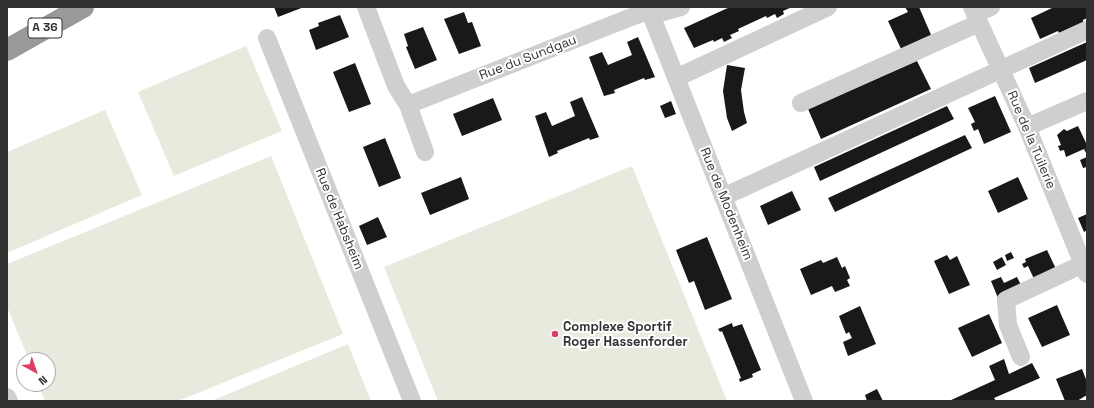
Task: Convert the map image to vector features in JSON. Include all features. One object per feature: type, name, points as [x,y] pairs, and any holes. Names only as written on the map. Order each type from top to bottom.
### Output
[{"type":"highway","name":"A 36","points":[[7,50],[82,7]]},
{"type":"street","points":[[366,7],[396,86],[408,105],[424,152]]},
{"type":"street","name":"Rue du Sundgau","points":[[408,105],[649,9],[663,12],[681,7]]},
{"type":"street","points":[[676,78],[828,7]]},
{"type":"street","name":"Rue de Modenheim","points":[[649,9],[804,401]]},
{"type":"street","points":[[802,103],[979,13]]},
{"type":"street","name":"Rue de la Tuilerie","points":[[979,13],[1000,70],[1027,127],[1085,269]]},
{"type":"street","points":[[723,197],[1087,30]]},
{"type":"street","name":"Rue de Habsheim","points":[[267,38],[412,401]]},
{"type":"street","points":[[1027,127],[1087,101]]},
{"type":"street","points":[[1020,357],[1008,324],[1006,300],[1085,269]]},
{"type":"street","points":[[7,397],[8,401]]},
{"type":"shaded area","points":[[246,46],[282,131],[174,176],[138,92]]},
{"type":"shaded area","points":[[105,110],[142,195],[7,253],[7,152]]},
{"type":"shaded area","points":[[271,156],[343,334],[178,401],[45,401],[41,392],[56,392],[56,352],[26,352],[7,307],[7,264]]},
{"type":"shaded area","name":"Complexe Sportif Roger Hassenforder","points":[[632,166],[727,401],[438,401],[384,267]]},
{"type":"shaded area","points":[[348,344],[371,401],[211,401]]},
{"type":"building","points":[[274,7],[304,7],[278,17]]},
{"type":"building","points":[[730,7],[792,7],[783,11],[784,14],[777,18],[775,14],[767,18],[766,16],[738,29],[739,31],[730,35],[732,38],[724,42],[722,38],[694,48],[684,28]]},
{"type":"building","points":[[905,7],[919,7],[932,37],[902,51],[888,21],[908,12]]},
{"type":"building","points":[[1054,7],[1087,7],[1087,18],[1083,20],[1083,22],[1059,33],[1058,31],[1040,39],[1031,18]]},
{"type":"building","points":[[464,12],[468,23],[472,22],[481,46],[459,54],[444,19]]},
{"type":"building","points":[[340,15],[349,37],[316,50],[309,30],[319,26],[318,23]]},
{"type":"building","points":[[423,27],[437,60],[415,69],[406,47],[408,46],[404,34]]},
{"type":"building","points":[[638,37],[655,77],[645,80],[644,78],[614,90],[615,93],[604,96],[589,57],[602,52],[608,65],[632,55],[627,42]]},
{"type":"building","points":[[1087,42],[1087,60],[1035,83],[1029,68]]},
{"type":"building","points":[[917,61],[931,89],[821,139],[808,109]]},
{"type":"building","points":[[355,63],[371,104],[349,112],[333,72]]},
{"type":"building","points":[[727,65],[745,68],[741,90],[747,123],[732,131],[727,118],[723,91]]},
{"type":"building","points":[[995,96],[1011,132],[984,144],[978,129],[974,131],[971,124],[975,122],[968,108]]},
{"type":"building","points":[[582,97],[599,137],[590,140],[589,138],[557,151],[558,153],[549,157],[535,116],[546,112],[552,126],[575,116],[570,102]]},
{"type":"building","points":[[493,98],[502,120],[462,136],[453,114]]},
{"type":"building","points":[[671,101],[676,114],[665,118],[660,106]]},
{"type":"building","points":[[947,106],[954,119],[820,181],[814,167]]},
{"type":"building","points":[[1078,126],[1087,145],[1087,155],[1084,149],[1066,157],[1064,150],[1060,151],[1058,146],[1061,145],[1057,135],[1064,129],[1067,131]]},
{"type":"building","points":[[965,135],[972,148],[835,212],[828,198]]},
{"type":"building","points":[[385,138],[401,178],[379,187],[363,147]]},
{"type":"building","points":[[1087,157],[1087,167],[1083,168],[1080,160]]},
{"type":"building","points":[[461,177],[469,199],[430,215],[421,193]]},
{"type":"building","points":[[1018,177],[1028,199],[998,213],[988,191]]},
{"type":"building","points":[[792,191],[801,210],[768,225],[760,206]]},
{"type":"building","points":[[1087,214],[1087,230],[1084,232],[1078,218]]},
{"type":"building","points":[[378,217],[387,237],[367,245],[359,226]]},
{"type":"building","points":[[707,237],[732,299],[705,310],[694,281],[689,283],[676,250]]},
{"type":"building","points":[[1047,250],[1057,271],[1035,281],[1028,266],[1024,268],[1022,264],[1026,262],[1025,259]]},
{"type":"building","points":[[1011,252],[1014,258],[1007,261],[1005,255]]},
{"type":"building","points":[[947,255],[950,260],[957,256],[970,285],[949,294],[934,261]]},
{"type":"building","points":[[837,257],[842,268],[845,266],[850,278],[847,280],[850,286],[835,292],[832,286],[811,295],[800,269],[821,260],[823,263]]},
{"type":"building","points":[[1002,257],[1006,265],[997,270],[993,262]]},
{"type":"building","points":[[1001,277],[1004,283],[1017,277],[1022,287],[998,298],[991,281]]},
{"type":"building","points":[[1057,305],[1070,335],[1042,347],[1028,318]]},
{"type":"building","points":[[860,306],[876,344],[848,356],[843,342],[852,338],[849,332],[846,334],[839,316]]},
{"type":"building","points":[[989,314],[1002,343],[972,357],[958,328]]},
{"type":"building","points":[[732,323],[733,327],[742,324],[761,370],[752,374],[753,377],[740,382],[739,379],[741,378],[722,331],[720,332],[718,329]]},
{"type":"building","points":[[1004,359],[1009,374],[1032,363],[1040,378],[994,398],[996,401],[949,401],[995,380],[989,366]]},
{"type":"building","points":[[1082,369],[1087,382],[1087,395],[1077,401],[1065,401],[1056,379]]},
{"type":"building","points":[[877,389],[883,401],[867,401],[865,395]]},
{"type":"place","name":"Complexe Sportif Roger Hassenforder","points":[[555,334]]}]
